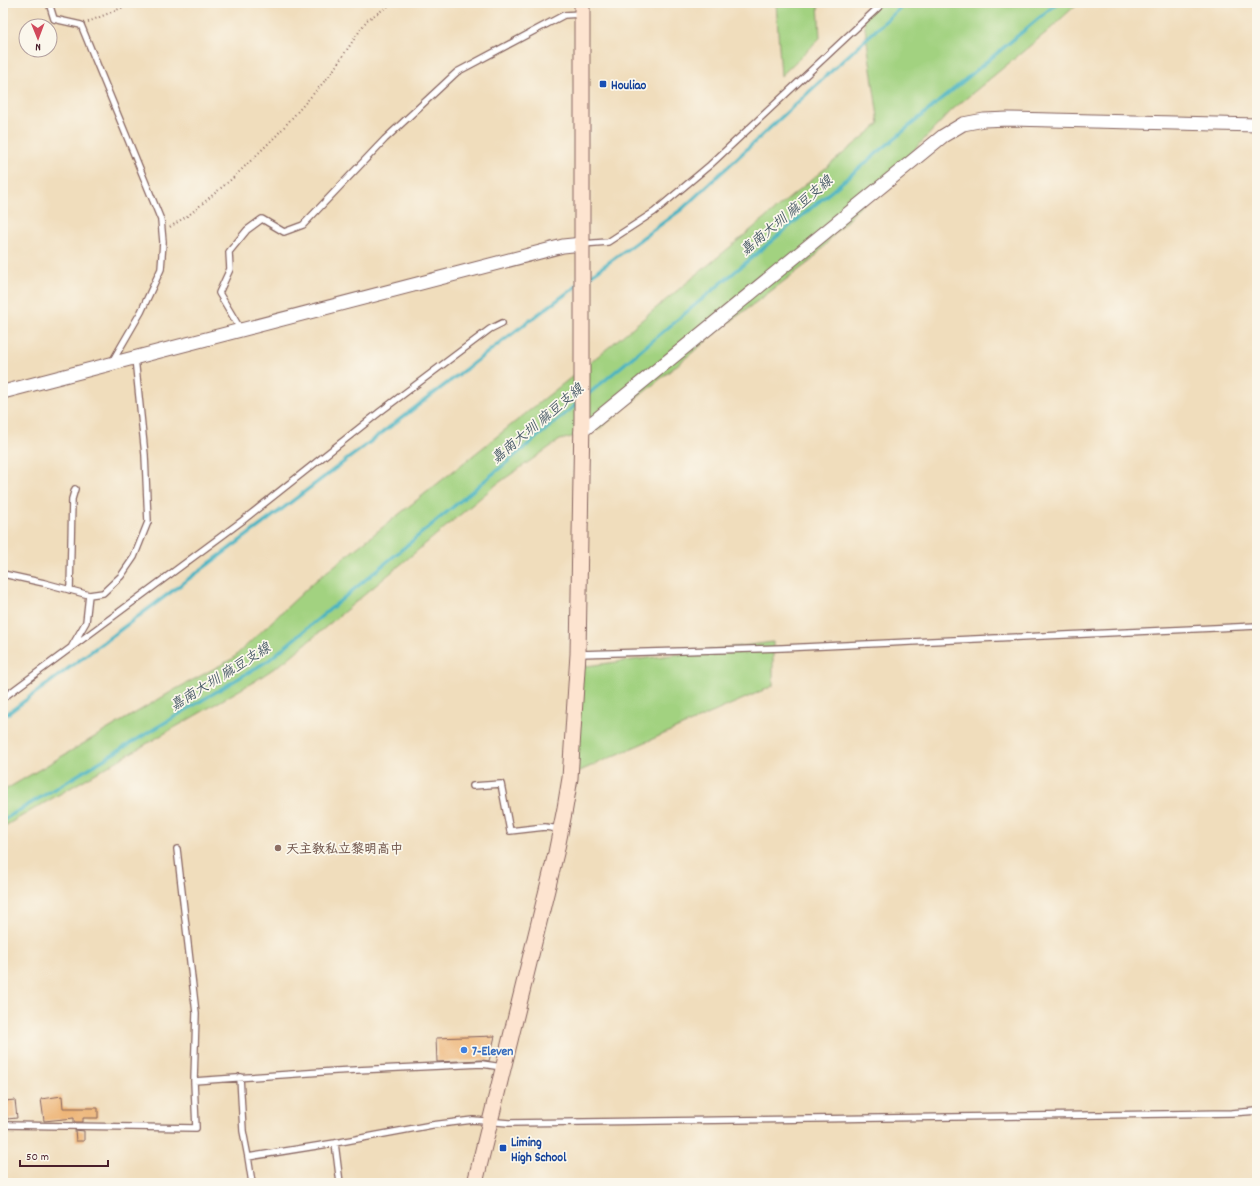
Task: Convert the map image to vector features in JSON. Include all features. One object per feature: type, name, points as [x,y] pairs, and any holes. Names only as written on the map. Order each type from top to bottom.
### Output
[{"type":"main road","points":[[475,1183],[561,829],[570,778],[578,654],[582,352],[582,9]]},
{"type":"street","points":[[581,425],[943,136],[963,124],[984,120],[1008,119],[1257,125]]},
{"type":"street","points":[[3,392],[488,267],[563,246],[582,244]]},
{"type":"lane","points":[[49,3],[54,19],[81,25],[161,220],[161,269],[140,312],[110,364]]},
{"type":"lane","points":[[582,244],[608,242],[654,212],[710,165],[883,3]]},
{"type":"lane","points":[[241,330],[219,293],[230,269],[229,252],[247,230],[262,219],[284,232],[303,225],[385,139],[457,72],[564,15],[582,9]]},
{"type":"lane","points":[[3,698],[242,521],[387,406],[490,328],[502,323]]},
{"type":"lane","points":[[3,574],[20,577],[89,596],[104,593],[121,576],[134,557],[148,522],[145,455],[135,358]]},
{"type":"lane","points":[[70,590],[72,499],[75,489]]},
{"type":"lane","points":[[69,650],[86,622],[89,596]]},
{"type":"lane","points":[[578,654],[782,648],[1257,626]]},
{"type":"lane","points":[[473,786],[501,784],[510,831],[545,827],[561,829]]},
{"type":"lane","points":[[3,1125],[196,1128],[194,1081],[196,1013],[177,849]]},
{"type":"lane","points":[[194,1081],[240,1077],[482,1064],[503,1067]]},
{"type":"lane","points":[[240,1077],[243,1131],[252,1183]]},
{"type":"lane","points":[[248,1157],[432,1125],[473,1120],[508,1123],[1231,1113],[1257,1111]]},
{"type":"lane","points":[[335,1143],[340,1183]]},
{"type":"path","points":[[81,25],[133,3]]},
{"type":"path","points":[[162,234],[190,214],[233,178],[276,136],[330,75],[367,20],[393,3]]},
{"type":"green space","points":[[776,3],[818,3],[820,38],[781,76]]},
{"type":"green space","points":[[880,3],[1078,3],[1048,31],[952,110],[836,232],[812,260],[727,324],[598,430],[560,440],[497,484],[285,661],[255,681],[3,827],[3,791],[176,689],[232,659],[315,581],[598,356],[879,124],[863,14]]},
{"type":"green space","points":[[773,642],[773,686],[573,774],[578,667]]},
{"type":"building","name":"7-Eleven","points":[[495,1036],[489,1061],[437,1062],[436,1038]]},
{"type":"building","points":[[62,1096],[63,1108],[98,1108],[98,1118],[83,1118],[83,1122],[74,1122],[74,1118],[44,1121],[41,1099]]},
{"type":"building","points":[[15,1100],[17,1118],[7,1119],[5,1101]]},
{"type":"building","points":[[75,1130],[84,1131],[84,1141],[76,1141]]},
{"type":"waterway","points":[[586,279],[682,209],[905,3]]},
{"type":"waterway","name":"嘉南大圳 麻豆支線","points":[[586,396],[1057,3]]},
{"type":"waterway","points":[[3,717],[261,525],[578,285]]},
{"type":"waterway","name":"嘉南大圳 麻豆支線","points":[[3,820],[269,660],[578,403]]},
{"type":"place","name":"Houliao","points":[[603,84]]},
{"type":"place","name":"天主教私立黎明高中","points":[[278,848]]},
{"type":"place","name":"7-Eleven","points":[[464,1050]]},
{"type":"place","name":"Liming High School","points":[[503,1148]]}]
